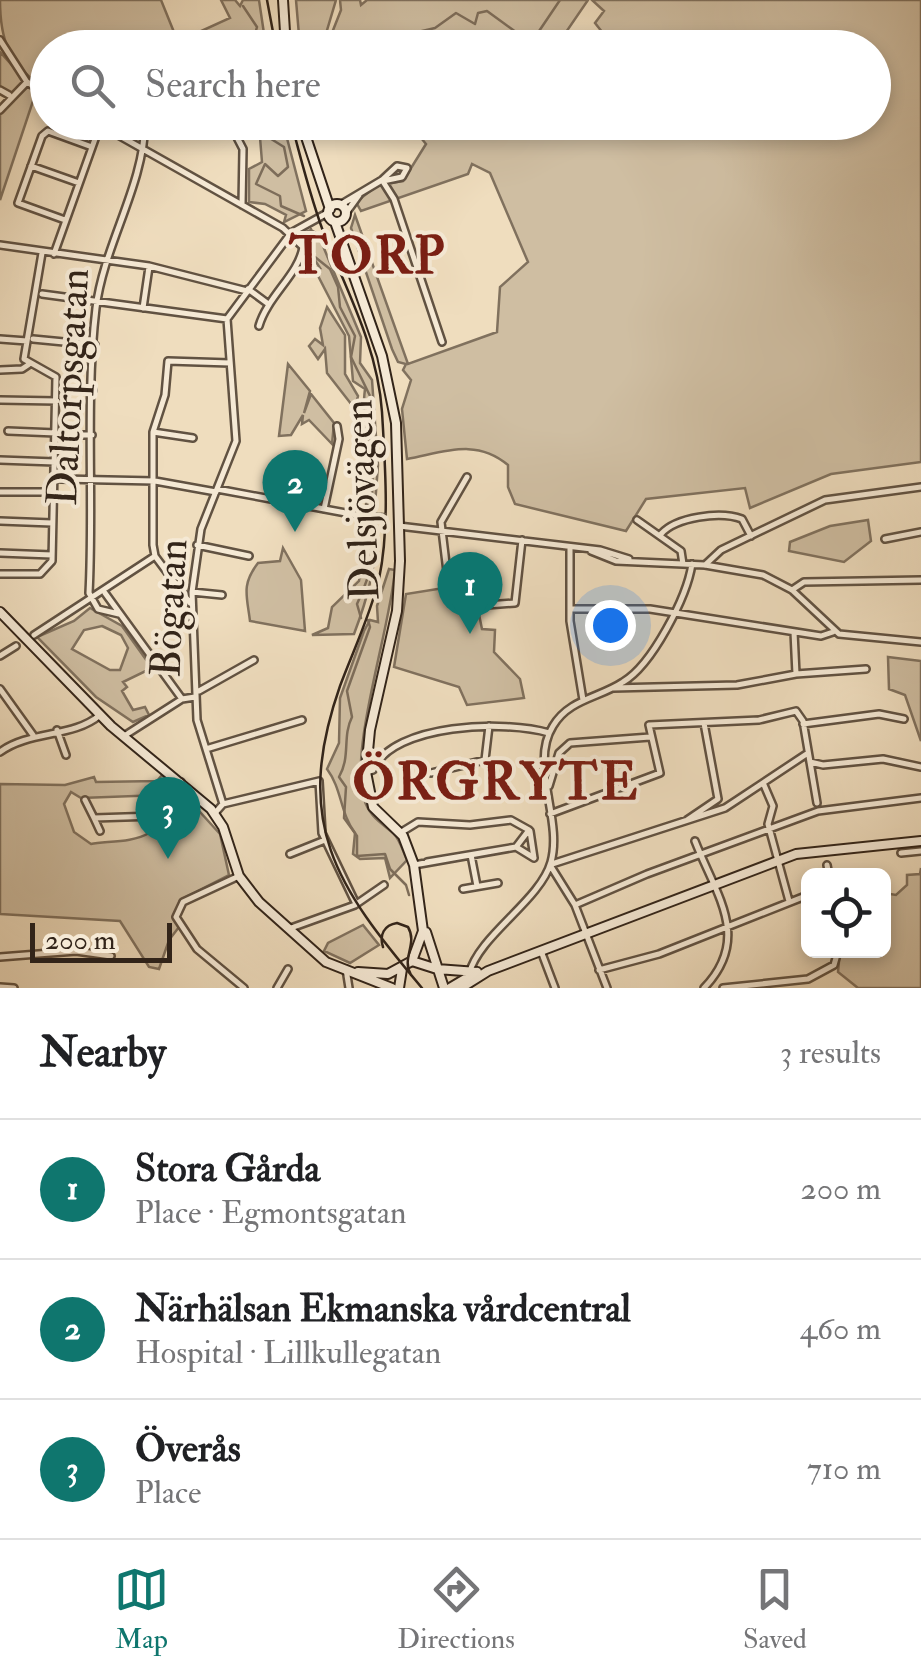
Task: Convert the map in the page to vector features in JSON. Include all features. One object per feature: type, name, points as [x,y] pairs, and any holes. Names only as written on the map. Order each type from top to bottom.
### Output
[{"type":"street","points":[[283,0],[285,30]]},
{"type":"street","points":[[0,40],[30,84]]},
{"type":"street","points":[[0,110],[27,82]]},
{"type":"street","points":[[0,90],[10,96]]},
{"type":"street","points":[[42,140],[18,203],[65,220]]},
{"type":"street","points":[[74,140],[92,146]]},
{"type":"street","points":[[54,255],[94,140]]},
{"type":"street","points":[[126,140],[291,233],[304,251],[268,303],[259,326]]},
{"type":"street","name":"Daltorpsgatan","points":[[91,602],[97,303],[105,260],[144,140]]},
{"type":"street","points":[[238,140],[243,149],[242,205]]},
{"type":"street","points":[[306,140],[335,214]]},
{"type":"street","points":[[31,166],[79,183]]},
{"type":"street","points":[[42,294],[227,319],[291,233],[335,214],[396,166],[406,168],[402,177],[382,180]]},
{"type":"street","points":[[382,180],[392,196],[442,342]]},
{"type":"street","name":"Delsjövägen","points":[[335,214],[393,400],[400,522],[396,618],[369,736],[366,772],[373,808],[400,832],[414,865],[434,958],[447,988]]},
{"type":"street","points":[[0,245],[149,266],[247,290],[268,303]]},
{"type":"street","points":[[0,370],[22,369],[28,364],[42,252]]},
{"type":"street","points":[[143,308],[149,266]]},
{"type":"street","name":"Bögatan","points":[[222,804],[206,749],[197,694],[192,590],[198,545],[236,441],[227,319]]},
{"type":"street","points":[[0,339],[96,345]]},
{"type":"street","points":[[192,606],[156,556],[153,432],[165,395],[168,361],[230,363]]},
{"type":"street","points":[[0,574],[40,574],[51,566],[59,434],[55,374],[28,364]]},
{"type":"street","points":[[62,389],[93,390]]},
{"type":"street","points":[[0,400],[57,401]]},
{"type":"street","points":[[324,509],[338,445],[337,426]]},
{"type":"street","points":[[8,431],[92,435]]},
{"type":"street","points":[[153,432],[181,432],[193,438]]},
{"type":"street","points":[[0,460],[55,462]]},
{"type":"street","points":[[467,477],[440,527],[449,581],[471,585],[488,605],[511,604],[517,599],[522,540]]},
{"type":"street","points":[[61,479],[155,481],[632,560],[705,564],[762,574],[792,590],[833,632],[921,642]]},
{"type":"street","points":[[705,564],[720,550],[825,500],[921,487]]},
{"type":"street","points":[[0,492],[54,492]]},
{"type":"street","points":[[661,534],[674,522],[728,516],[742,519],[751,536]]},
{"type":"street","points":[[637,520],[681,550],[683,564]]},
{"type":"street","points":[[0,521],[53,523]]},
{"type":"street","points":[[885,538],[921,532]]},
{"type":"street","points":[[198,545],[249,556]]},
{"type":"street","points":[[570,548],[570,610],[577,685],[583,700]]},
{"type":"street","points":[[0,553],[52,555]]},
{"type":"street","points":[[34,635],[91,602],[156,556]]},
{"type":"street","points":[[607,988],[575,905],[550,865],[549,786],[544,756],[549,732],[562,714],[613,688],[643,666],[692,564]]},
{"type":"street","points":[[792,590],[804,582],[921,580]]},
{"type":"street","points":[[180,589],[222,595]]},
{"type":"street","points":[[104,592],[182,699]]},
{"type":"street","points":[[91,602],[103,612],[120,614]]},
{"type":"street","points":[[570,610],[632,607],[794,632],[829,636],[833,632]]},
{"type":"street","points":[[0,612],[100,715],[214,813],[239,876],[258,901],[322,958],[396,988],[402,968]]},
{"type":"street","points":[[794,632],[796,674]]},
{"type":"street","points":[[0,656],[16,646]]},
{"type":"street","points":[[124,736],[254,660]]},
{"type":"street","points":[[613,688],[737,685],[796,674],[866,669]]},
{"type":"street","points":[[0,689],[33,735]]},
{"type":"street","points":[[550,814],[661,771],[648,726],[759,720],[800,712],[817,807]]},
{"type":"street","points":[[804,724],[879,714],[904,719]]},
{"type":"street","points":[[0,752],[33,735],[90,723],[100,715]]},
{"type":"street","points":[[206,749],[302,720]]},
{"type":"street","points":[[686,820],[718,799],[704,721]]},
{"type":"street","points":[[366,772],[373,770],[389,748],[453,729],[489,726],[549,732]]},
{"type":"street","points":[[431,772],[486,760],[489,726]]},
{"type":"street","points":[[57,730],[66,755]]},
{"type":"street","points":[[549,786],[559,753],[570,743],[650,737]]},
{"type":"street","points":[[809,758],[823,765],[883,758],[921,767]]},
{"type":"street","points":[[461,988],[476,972],[479,957],[550,865],[726,808],[809,758]]},
{"type":"street","points":[[214,813],[222,804],[319,781],[325,840],[356,904]]},
{"type":"street","points":[[94,818],[160,815],[181,782]]},
{"type":"street","points":[[763,784],[773,806],[770,829],[788,902]]},
{"type":"street","points":[[575,905],[817,807],[921,798]]},
{"type":"street","points":[[85,800],[100,830]]},
{"type":"street","points":[[400,832],[418,822],[470,825],[511,820],[529,830]]},
{"type":"street","points":[[516,846],[534,858],[529,830]]},
{"type":"street","points":[[414,865],[516,846],[529,830]]},
{"type":"street","points":[[290,854],[325,840]]},
{"type":"street","points":[[447,988],[476,972],[778,860],[809,852],[921,841]]},
{"type":"street","points":[[695,842],[728,927],[726,955],[704,988]]},
{"type":"street","points":[[901,853],[921,851]]},
{"type":"street","points":[[471,854],[477,886]]},
{"type":"street","points":[[239,876],[183,902],[176,920],[207,959],[244,988]]},
{"type":"street","points":[[463,889],[498,882]]},
{"type":"street","points":[[291,928],[356,904],[384,885]]},
{"type":"street","points":[[599,970],[648,958],[801,897]]},
{"type":"street","name":"Delsjövägen","points":[[412,961],[422,942],[422,913]]},
{"type":"street","points":[[0,957],[76,951],[110,956]]},
{"type":"street","points":[[541,951],[556,988]]},
{"type":"street","points":[[476,972],[479,957]]},
{"type":"street","points":[[434,958],[449,968]]},
{"type":"street","points":[[723,988],[816,977],[834,965],[836,958]]},
{"type":"street","points":[[346,969],[388,974],[412,961],[476,972]]},
{"type":"street","points":[[277,988],[288,969]]},
{"type":"street","points":[[346,969],[349,988]]},
{"type":"street","points":[[0,987],[14,988]]},
{"type":"shaded area","points":[[0,0],[161,0],[173,30],[30,30],[30,77],[8,49]]},
{"type":"shaded area","points":[[221,0],[235,0],[240,6],[243,0],[259,0],[263,30],[204,30],[230,18]]},
{"type":"shaded area","points":[[296,0],[336,0],[327,30],[299,30]]},
{"type":"shaded area","points":[[340,0],[360,0],[361,5],[367,0],[588,0],[567,30],[333,30],[341,10]]},
{"type":"shaded area","points":[[592,0],[921,0],[921,462],[831,474],[750,508],[745,488],[646,499],[626,531],[515,504],[508,487],[508,465],[484,452],[460,449],[407,459],[402,409],[411,380],[403,370],[406,364],[398,362],[392,349],[351,228],[355,215],[408,364],[497,332],[500,287],[528,262],[490,173],[472,164],[468,174],[361,211],[356,202],[378,185],[403,181],[426,144],[423,140],[891,140],[891,30],[601,30],[595,23],[604,11]]},
{"type":"shaded area","points":[[0,52],[30,85],[30,110],[0,200],[0,114],[7,99],[0,87]]},
{"type":"shaded area","points":[[260,140],[287,140],[306,211],[284,222],[286,215],[265,204],[249,202],[249,169],[262,162]]},
{"type":"shaded area","points":[[305,232],[318,234],[361,337],[360,363],[372,380],[378,465],[375,505],[366,505],[365,389],[353,381],[349,336],[314,268],[320,268],[304,243]]},
{"type":"shaded area","points":[[327,307],[345,335],[345,374],[358,396],[355,409],[327,373],[325,349],[318,359],[309,346],[315,339],[323,345],[320,328]]},
{"type":"shaded area","points":[[288,364],[310,391],[304,413],[311,394],[334,423],[332,444],[309,420],[302,424],[303,415],[291,435],[279,436]]},
{"type":"shaded area","points":[[868,520],[871,541],[844,562],[789,551],[790,542],[830,526]]},
{"type":"shaded area","points":[[359,522],[376,524],[376,539],[371,580],[354,634],[312,635],[328,628],[332,607],[359,581],[365,543],[357,536]]},
{"type":"shaded area","points":[[283,548],[301,580],[305,631],[250,621],[249,578],[258,563],[280,561]]},
{"type":"shaded area","points":[[389,569],[395,570],[392,595],[366,720],[361,777],[369,810],[395,836],[407,860],[390,878],[385,858],[360,859],[353,854],[355,833],[327,769],[339,743],[340,698],[364,631],[370,620],[378,622],[377,606]]},
{"type":"shaded area","points":[[465,587],[475,595],[482,629],[495,630],[494,652],[520,679],[524,698],[467,705],[459,687],[394,667],[406,594]]},
{"type":"shaded area","points":[[90,608],[122,626],[152,668],[123,682],[127,687],[122,691],[133,710],[145,707],[149,715],[133,722],[96,697],[37,637],[74,621]],"holes":[[[102,626],[121,635],[128,648],[120,670],[110,670],[72,649],[84,630]]]},
{"type":"shaded area","points":[[888,657],[921,661],[921,741],[905,695],[889,689]]},
{"type":"shaded area","points":[[162,775],[175,786],[165,803],[161,795],[81,798],[71,792],[64,804],[74,832],[91,844],[127,840],[149,833],[142,820],[162,821],[179,789],[220,834],[229,875],[180,900],[176,917],[179,927],[169,940],[159,969],[149,967],[120,921],[0,914],[0,784],[65,785],[94,777],[96,782],[157,781]]},
{"type":"shaded area","points":[[921,868],[921,988],[858,988],[838,972],[839,958],[891,958],[891,894],[896,895],[907,885],[907,875],[920,874]]},
{"type":"shaded area","points":[[363,925],[379,945],[350,963],[324,951],[328,943]]},
{"type":"waterway","points":[[540,30],[560,0]]},
{"type":"waterway","points":[[243,6],[256,30]]},
{"type":"waterway","points":[[426,30],[456,13],[475,24],[478,13],[487,11],[513,30]]},
{"type":"waterway","points":[[273,140],[284,147],[288,167],[278,176],[265,164],[256,184],[280,196],[281,206],[304,216]]},
{"type":"waterway","points":[[311,229],[310,253],[330,269],[338,287],[340,307],[355,336],[351,357],[372,400],[367,416],[373,465],[371,526],[363,534],[371,559],[357,604],[361,618]]},
{"type":"waterway","points":[[368,620],[370,627],[347,691],[352,717],[339,777],[346,787],[344,818],[357,836],[357,856],[385,854],[390,869],[406,885],[409,895]]},
{"type":"tram line","points":[[267,0],[273,30]]},
{"type":"tram line","points":[[296,140],[321,225],[375,367],[384,453],[386,517],[379,579],[326,734],[320,777],[322,815],[346,884],[366,917],[422,988]]},
{"type":"tram line","points":[[383,947],[386,928],[397,923],[408,927],[411,975]]},
{"type":"place","name":"Närhälsan Ekmanska vårdcentral","points":[[295,532]]},
{"type":"place","name":"Stora Gårda","points":[[470,634]]},
{"type":"place","name":"Överås","points":[[168,859]]},
{"type":"district","name":"TORP","points":[[368,256]]},
{"type":"district","name":"ÖRGRYTE","points":[[496,782]]}]
